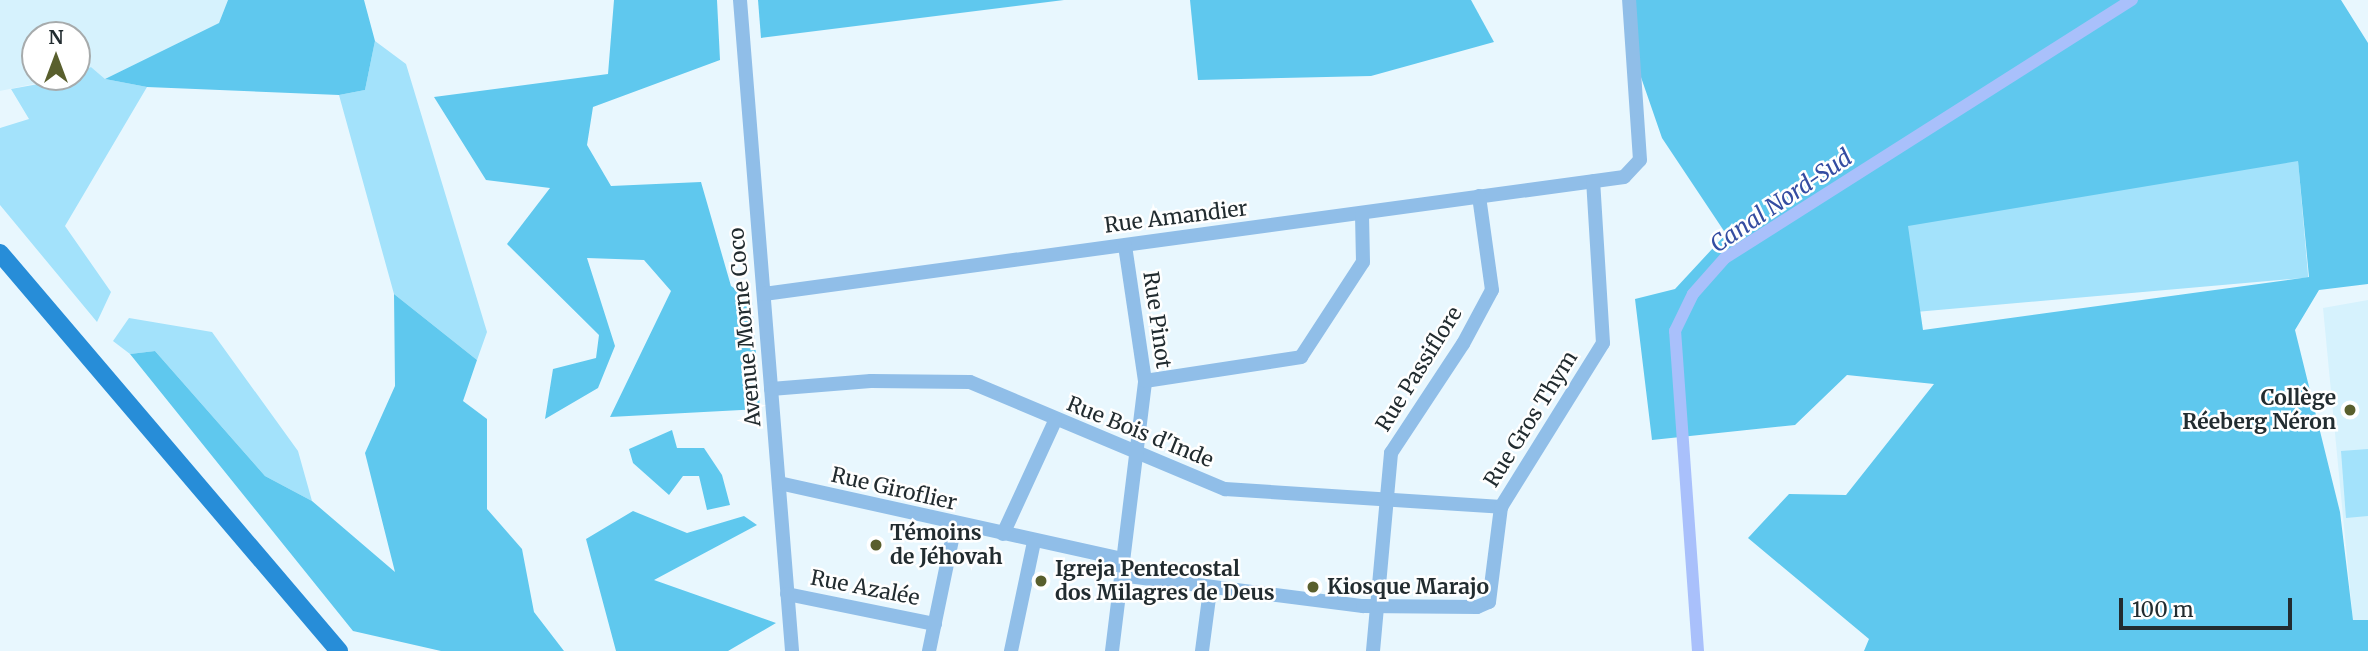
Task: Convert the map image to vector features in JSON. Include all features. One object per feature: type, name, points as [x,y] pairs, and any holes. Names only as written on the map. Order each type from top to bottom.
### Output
[{"type":"main road","points":[[0,253],[339,651]]},
{"type":"street","name":"Avenue Morne Coco","points":[[740,0],[792,651]]},
{"type":"street","name":"Rue Amandier","points":[[764,294],[1624,177],[1640,160],[1629,0]]},
{"type":"street","name":"Rue Gros Thym","points":[[1120,575],[1210,590],[1377,607],[1477,607],[1489,602],[1501,507],[1603,343],[1593,181]]},
{"type":"street","name":"Rue Passiflore","points":[[1373,651],[1384,500],[1391,453],[1463,344],[1492,290],[1479,196]]},
{"type":"street","points":[[1145,381],[1301,357],[1363,262],[1362,212]]},
{"type":"street","name":"Rue Pinot","points":[[1112,651],[1145,381],[1125,245]]},
{"type":"street","name":"Rue Bois d'Inde","points":[[771,389],[895,380],[971,382],[1055,421],[1225,489],[1501,507]]},
{"type":"street","points":[[1003,534],[1055,421]]},
{"type":"street","name":"Rue Giroflier","points":[[779,483],[955,525],[1123,559]]},
{"type":"street","points":[[929,651],[955,525]]},
{"type":"street","points":[[1012,651],[1034,542]]},
{"type":"street","points":[[1202,651],[1210,590]]},
{"type":"street","name":"Rue Azalée","points":[[787,594],[934,624]]},
{"type":"shaded area","points":[[0,0],[228,0],[219,23],[105,79],[91,67],[91,21],[21,21],[21,87],[0,91]]},
{"type":"shaded area","points":[[228,0],[364,0],[375,41],[365,90],[339,95],[147,87],[105,79],[219,23]]},
{"type":"shaded area","points":[[614,0],[717,0],[720,60],[593,107],[587,145],[611,186],[701,182],[731,286],[752,301],[760,409],[610,417],[671,291],[644,260],[587,258],[615,346],[598,388],[545,419],[553,369],[596,358],[599,335],[507,244],[550,188],[486,180],[434,97],[608,74]]},
{"type":"shaded area","points":[[758,0],[1064,0],[761,38]]},
{"type":"shaded area","points":[[1190,0],[1471,0],[1494,42],[1371,76],[1198,80]]},
{"type":"shaded area","points":[[1627,0],[2341,0],[2368,43],[2368,284],[2319,290],[2295,330],[2340,512],[2353,620],[2368,620],[2368,651],[1864,651],[1869,639],[1748,538],[1789,494],[1846,495],[1934,384],[1847,375],[1795,425],[1652,440],[1635,299],[1675,289],[1726,234],[1662,138],[1634,57]],"holes":[[[2298,161],[2309,277],[1923,330],[1908,226]]]},
{"type":"shaded area","points":[[375,41],[406,64],[487,332],[477,360],[394,294],[339,95],[365,90]]},
{"type":"shaded area","points":[[91,67],[105,79],[147,87],[65,226],[111,292],[97,322],[0,205],[0,128],[29,119],[11,89],[91,91]]},
{"type":"shaded area","points":[[2298,160],[2308,278],[1913,312],[1903,195]]},
{"type":"shaded area","points":[[394,294],[477,360],[463,401],[487,419],[487,509],[522,549],[534,612],[564,651],[441,651],[353,631],[130,354],[155,351],[265,476],[312,501],[395,572],[365,453],[395,386]]},
{"type":"shaded area","name":"Collège Réeberg Néron","points":[[2368,300],[2368,620],[2353,621],[2323,308]]},
{"type":"shaded area","points":[[129,318],[212,332],[298,451],[312,501],[265,476],[155,351],[130,354],[113,341]]},
{"type":"shaded area","points":[[672,430],[677,448],[704,448],[722,475],[730,505],[707,510],[699,476],[683,476],[669,495],[633,463],[629,449]]},
{"type":"shaded area","points":[[2368,449],[2368,516],[2346,518],[2341,451]]},
{"type":"shaded area","points":[[633,511],[687,533],[744,516],[757,525],[654,580],[776,623],[728,651],[616,651],[586,539]]},
{"type":"waterway","name":"Canal Nord-Sud","points":[[1698,651],[1675,331],[1693,294],[1725,258],[2132,0]]},
{"type":"place","name":"Collège Réeberg Néron","points":[[2350,410]]},
{"type":"place","name":"Témoins de Jéhovah","points":[[876,545]]},
{"type":"place","name":"Igreja Pentecostal dos Milagres de Deus","points":[[1041,581]]},
{"type":"place","name":"Kiosque Marajo","points":[[1313,587]]}]
